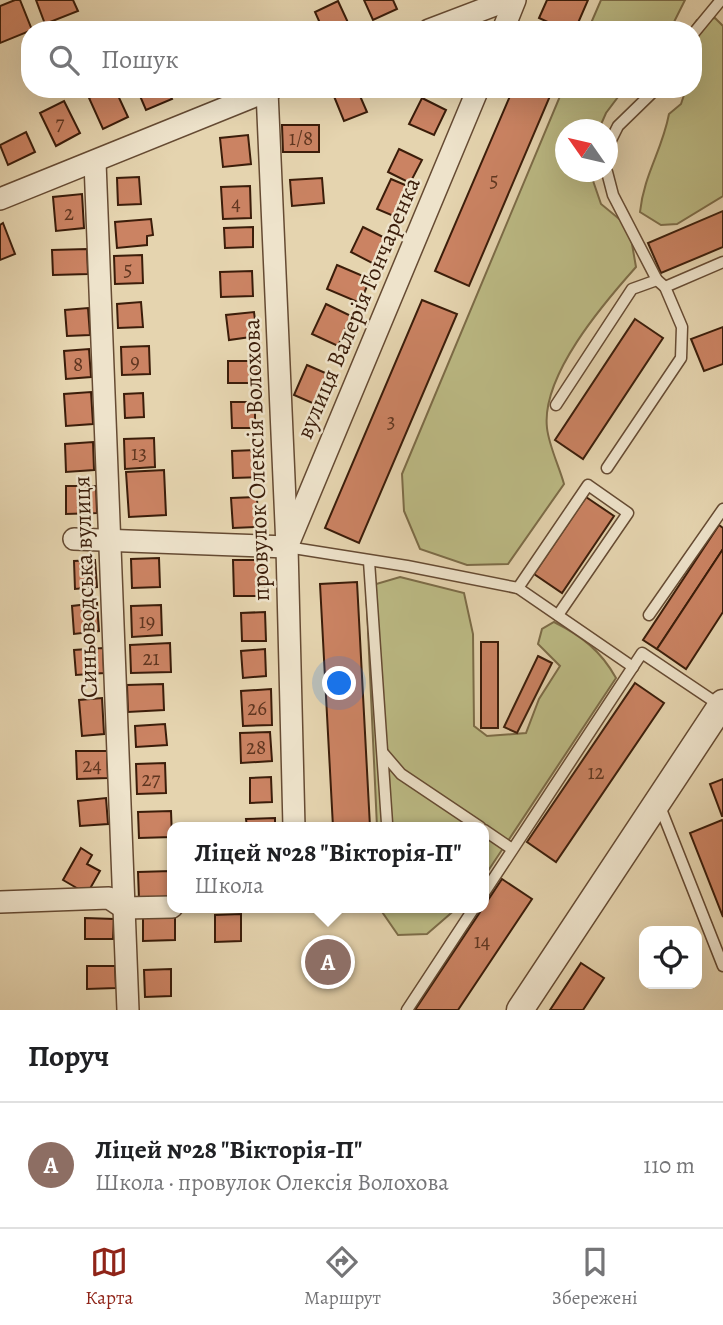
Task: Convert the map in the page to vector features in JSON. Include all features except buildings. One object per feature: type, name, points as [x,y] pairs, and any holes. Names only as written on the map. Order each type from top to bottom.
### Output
[{"type":"street","points":[[453,21],[508,0]]},
{"type":"street","points":[[507,21],[515,0]]},
{"type":"street","points":[[0,199],[251,98]]},
{"type":"street","name":"провулок Олексія Волохова","points":[[270,98],[295,822]]},
{"type":"street","name":"вулиця Валерія Гончаренка","points":[[287,547],[474,98]]},
{"type":"street","name":"Синьоводська вулиця","points":[[95,162],[128,1010]]},
{"type":"street","points":[[74,539],[287,547]]},
{"type":"street","points":[[523,1009],[722,705]]},
{"type":"street","points":[[0,902],[109,898],[124,908],[167,907]]},
{"type":"lane","points":[[702,23],[721,0]]},
{"type":"lane","points":[[618,126],[647,98]]},
{"type":"lane","points":[[607,468],[681,358],[681,327],[661,283],[613,195],[610,182]]},
{"type":"lane","points":[[556,405],[632,289],[661,283],[723,262]]},
{"type":"lane","points":[[518,588],[588,485],[628,513],[558,615]]},
{"type":"lane","points":[[649,615],[723,509]]},
{"type":"lane","points":[[287,547],[518,588],[633,667]]},
{"type":"lane","points":[[369,561],[387,822]]},
{"type":"lane","points":[[489,885],[642,653],[722,705]]},
{"type":"lane","points":[[382,752],[401,774],[472,822]]},
{"type":"lane","points":[[658,802],[723,966]]},
{"type":"lane","points":[[489,834],[512,849]]},
{"type":"lane","points":[[407,1010],[471,913]]},
{"type":"shaded area","points":[[601,0],[685,0],[674,21],[592,21]]},
{"type":"shaded area","points":[[715,18],[723,26],[723,196],[677,224],[661,225],[640,212],[642,198],[669,114],[681,104],[683,98],[702,98],[702,21],[697,20]]},
{"type":"shaded area","points":[[559,98],[617,98],[603,119],[555,119],[555,182],[593,182],[601,204],[629,227],[636,267],[592,320],[564,364],[554,386],[548,408],[547,428],[564,484],[508,564],[467,565],[420,549],[404,511],[402,474]]},
{"type":"shaded area","points":[[400,577],[464,593],[473,634],[474,726],[487,736],[526,733],[539,699],[560,666],[538,644],[542,629],[554,622],[590,645],[616,678],[489,869],[489,822],[377,822],[366,587]]},
{"type":"shaded area","points":[[383,913],[451,913],[427,934],[398,935]]},
{"type":"place","name":"Ліцей №28 \"Вікторія-П\"","points":[[328,962]]}]
